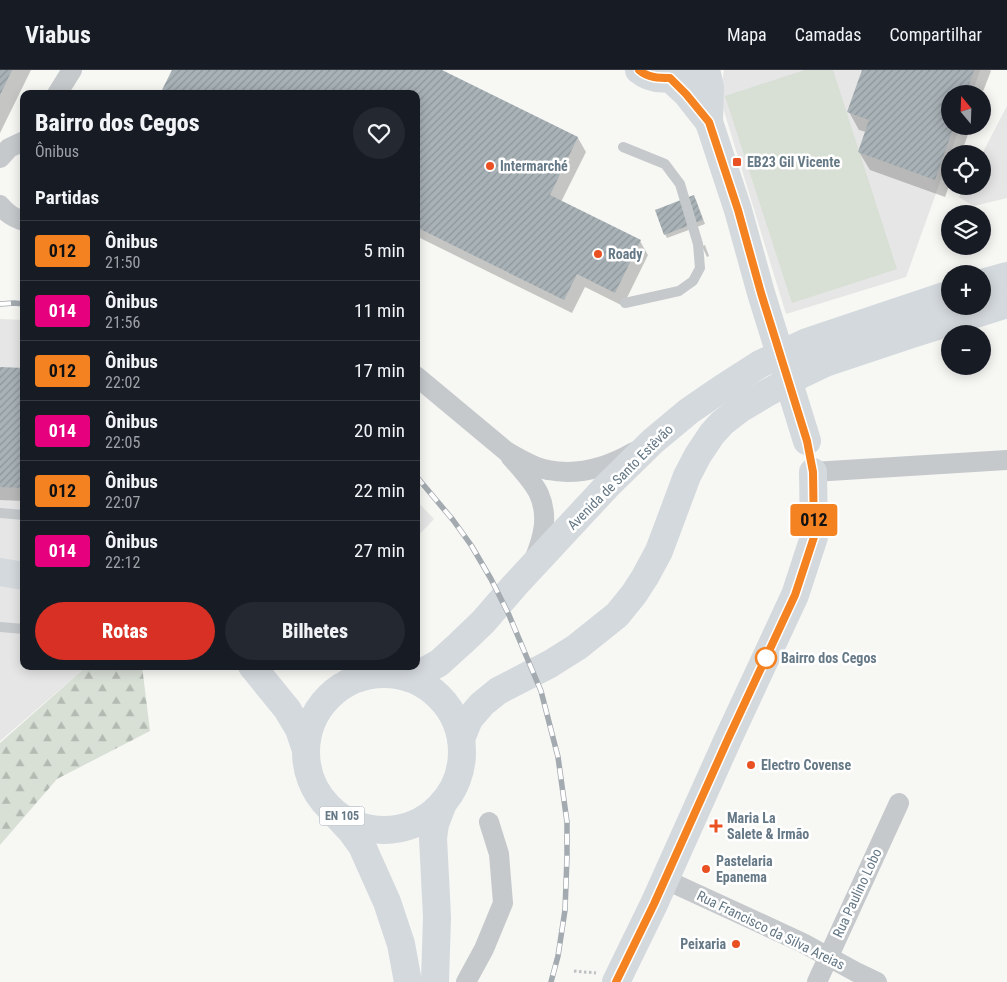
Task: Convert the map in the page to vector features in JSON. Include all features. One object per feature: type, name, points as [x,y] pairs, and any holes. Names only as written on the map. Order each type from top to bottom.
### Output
[{"type":"main road","points":[[639,70],[656,78],[680,74],[686,94],[709,122]]},
{"type":"main road","points":[[706,70],[710,88],[709,122],[738,210],[761,293],[807,441]]},
{"type":"main road","points":[[991,280],[1007,276]]},
{"type":"main road","name":"Avenida de Santo Estêvão","points":[[408,677],[421,673],[439,663],[461,643],[483,622],[608,485],[653,441],[689,411],[760,364],[807,342],[941,297]]},
{"type":"main road","points":[[461,739],[469,719],[482,704],[498,691],[550,664],[577,647],[617,615],[645,577],[659,551],[687,476],[698,455],[722,423],[764,394],[825,363],[1007,304]]},
{"type":"main road","points":[[616,982],[654,904],[795,595],[814,537],[813,472]]},
{"type":"main road","points":[[0,566],[20,567]]},
{"type":"main road","points":[[0,572],[20,575]]},
{"type":"main road","name":"EN 105","points":[[255,670],[287,709],[299,729],[306,750],[309,772],[318,793],[362,846],[387,902],[400,944],[408,982]]},
{"type":"main road","name":"EN 105","points":[[362,670],[379,674]]},
{"type":"main road","name":"EN 105","points":[[306,750],[310,727],[320,707],[336,690],[356,679],[379,674],[408,677],[427,687],[443,701],[455,718],[461,739],[462,762],[456,784],[443,803],[435,824],[433,838],[437,917],[435,982]]},
{"type":"main road","name":"EN 105","points":[[332,810],[353,823],[377,830],[402,828],[424,819],[443,803]]},
{"type":"street","points":[[59,90],[70,72]]},
{"type":"street","points":[[66,90],[70,72]]},
{"type":"street","points":[[0,158],[9,148],[20,142]]},
{"type":"street","points":[[2,210],[20,220]]},
{"type":"street","points":[[420,379],[506,451],[547,470],[578,472],[604,466],[622,459],[653,441]]},
{"type":"street","points":[[506,451],[539,494],[544,512],[545,528],[530,569]]},
{"type":"street","points":[[813,472],[1007,460]]},
{"type":"street","name":"Rua Paulino Lobo","points":[[817,982],[899,804]]},
{"type":"street","points":[[466,982],[484,949],[502,902],[499,854],[489,822]]},
{"type":"street","name":"Rua Francisco da Silva Areias","points":[[664,879],[803,943],[877,982]]},
{"type":"lane","points":[[623,147],[665,164],[680,184],[698,244],[700,268],[693,281],[680,291],[625,303]]},
{"type":"lane","points":[[0,514],[20,515]]},
{"type":"lane","points":[[0,627],[20,629]]},
{"type":"shaded area","points":[[724,70],[980,70],[975,85],[941,85],[941,135],[957,135],[953,145],[941,145],[941,179],[906,277],[786,314],[720,98]]},
{"type":"shaded area","points":[[1007,106],[1007,198],[972,205],[959,197],[960,195],[991,195],[991,145],[987,145]]},
{"type":"shaded area","points":[[0,319],[20,320],[20,670],[82,670],[0,741]]},
{"type":"shaded area","points":[[420,504],[434,519],[420,534]]},
{"type":"green space","points":[[805,70],[833,70],[897,269],[792,303],[725,96]]},
{"type":"green space","points":[[82,670],[142,670],[150,731],[57,779],[0,845],[0,743]]},
{"type":"building","points":[[0,70],[12,70],[0,95]]},
{"type":"building","name":"Intermarché","points":[[172,70],[442,70],[578,137],[550,195],[641,240],[615,293],[577,274],[564,300],[420,229],[420,90],[162,90]]},
{"type":"building","points":[[862,70],[974,70],[969,85],[941,85],[941,135],[951,135],[947,145],[941,145],[941,163],[935,180],[858,152],[869,120],[847,112]]},
{"type":"building","points":[[694,195],[703,220],[664,235],[655,210]]},
{"type":"building","points":[[0,367],[20,368],[20,488],[0,487]]},
{"type":"railway","points":[[0,304],[20,304]]},
{"type":"railway","points":[[420,481],[453,520],[471,545],[491,579],[509,615],[541,691],[558,757],[567,822],[565,910],[558,956],[551,982]]},
{"type":"bus line","name":"012","points":[[616,982],[654,904],[795,595],[814,537],[813,472],[807,441],[761,293],[738,210],[709,122],[670,78],[656,78],[639,70]]},
{"type":"place","name":"EB23 Gil Vicente","points":[[737,162]]},
{"type":"place","name":"Intermarché","points":[[490,166]]},
{"type":"place","name":"Roady","points":[[598,254]]},
{"type":"place","name":"Bairro dos Cegos","points":[[766,658]]},
{"type":"place","name":"Electro Covense","points":[[751,765]]},
{"type":"place","name":"Maria La Salete & Irmão","points":[[716,826]]},
{"type":"place","name":"Pastelaria Epanema","points":[[706,869]]},
{"type":"place","name":"Peixaria","points":[[736,944]]}]
